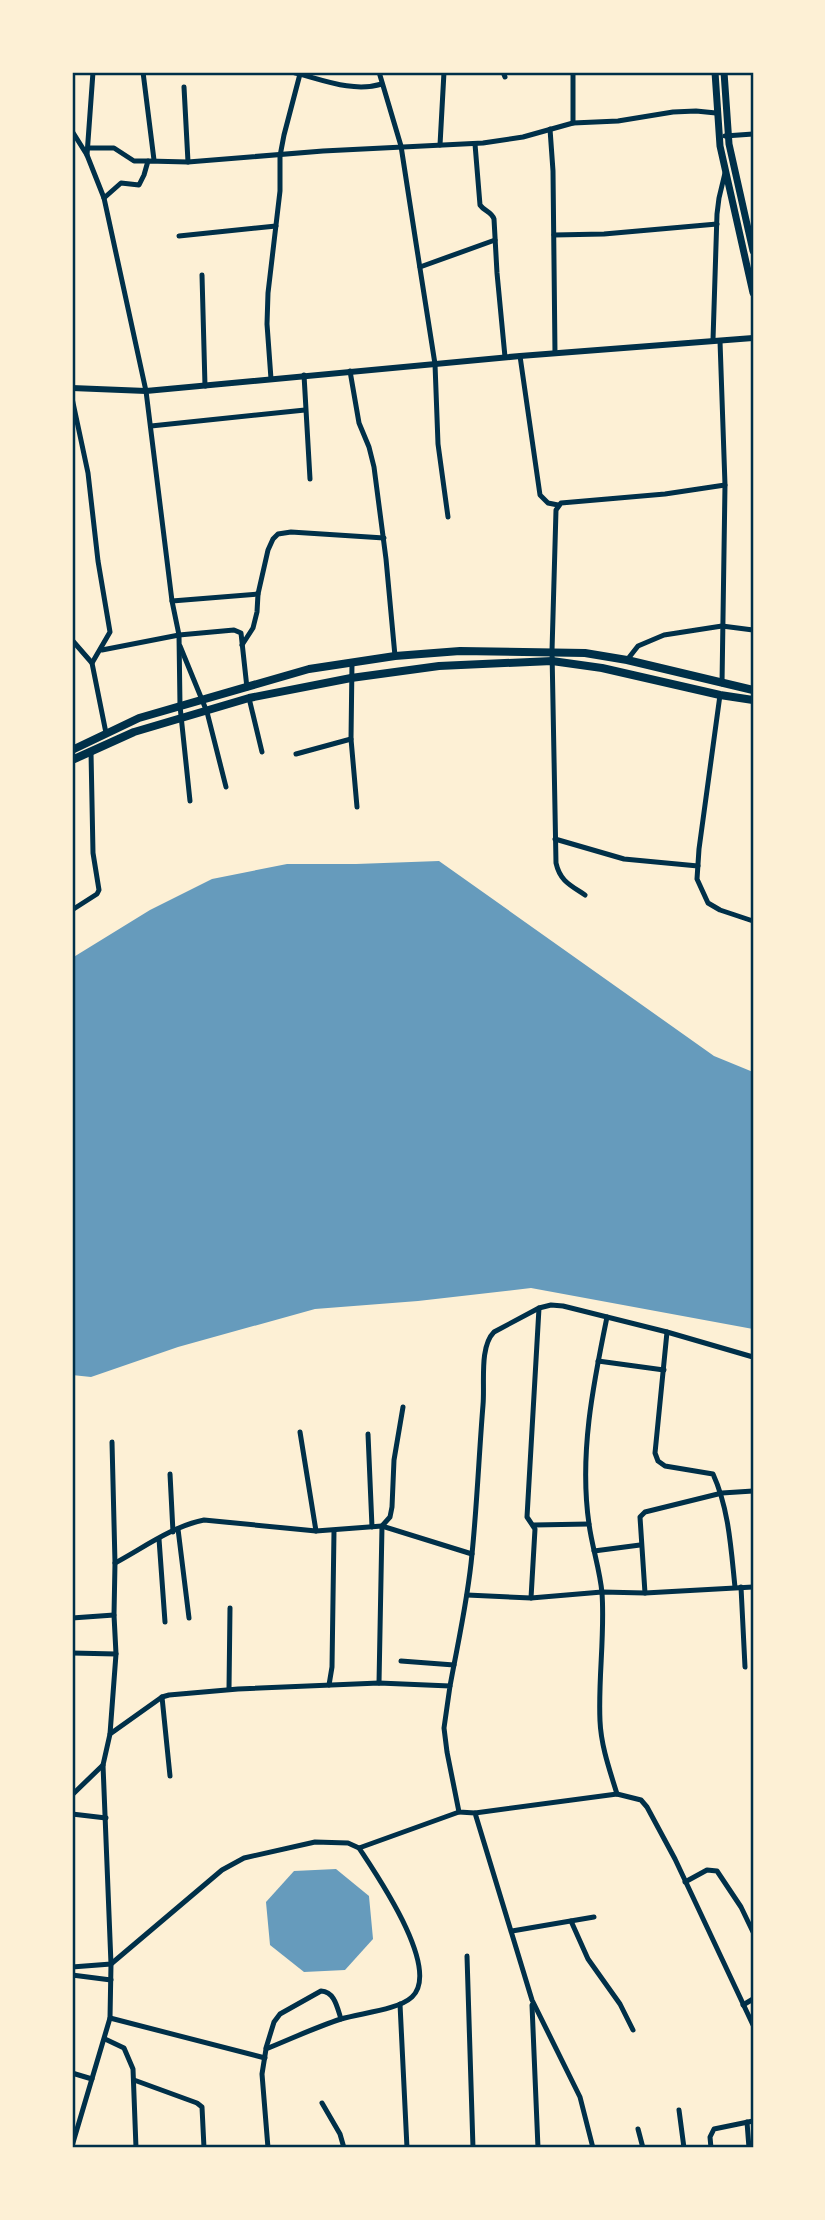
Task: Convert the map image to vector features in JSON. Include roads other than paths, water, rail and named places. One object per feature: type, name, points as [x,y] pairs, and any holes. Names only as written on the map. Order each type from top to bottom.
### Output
[{"type":"main road","points":[[715,72],[718,136],[753,293]]},
{"type":"main road","points":[[724,72],[727,135],[753,251]]},
{"type":"main road","points":[[72,750],[139,718],[180,706],[309,669],[395,656],[460,651],[585,653],[627,660],[753,690]]},
{"type":"main road","points":[[72,760],[134,732],[249,698],[351,678],[439,666],[552,661],[602,668],[753,700]]},
{"type":"street","points":[[87,152],[93,72]]},
{"type":"street","points":[[104,198],[121,183],[139,185],[151,161],[143,72]]},
{"type":"street","points":[[292,72],[351,86],[370,87],[382,84]]},
{"type":"street","points":[[379,72],[401,146],[435,364],[438,444],[449,517]]},
{"type":"street","points":[[440,145],[444,72]]},
{"type":"street","points":[[573,72],[573,123]]},
{"type":"street","points":[[271,379],[268,293],[280,191],[280,156],[300,74]]},
{"type":"street","points":[[184,88],[188,162]]},
{"type":"street","points":[[87,152],[114,148],[134,161],[188,162],[401,146],[475,144],[523,137],[573,123],[618,121],[673,112],[716,113]]},
{"type":"street","points":[[550,129],[555,353]]},
{"type":"street","points":[[72,131],[87,152],[104,198],[146,391],[172,601],[179,635],[180,706],[190,801]]},
{"type":"street","points":[[718,136],[753,134]]},
{"type":"street","points":[[475,144],[480,205],[493,215],[506,357]]},
{"type":"street","points":[[722,684],[725,485],[717,341],[717,224],[725,173]]},
{"type":"street","points":[[554,235],[604,234],[717,224]]},
{"type":"street","points":[[179,236],[276,226]]},
{"type":"street","points":[[420,267],[495,240]]},
{"type":"street","points":[[202,275],[205,386]]},
{"type":"street","points":[[72,388],[146,391],[506,357],[753,338]]},
{"type":"street","points":[[520,356],[538,487],[543,499],[558,505],[725,485]]},
{"type":"street","points":[[350,371],[359,423],[374,467],[395,656]]},
{"type":"street","points":[[304,375],[310,479]]},
{"type":"street","points":[[72,398],[88,472],[98,561],[110,632],[102,650],[92,663]]},
{"type":"street","points":[[151,426],[305,410]]},
{"type":"street","points":[[558,505],[552,651],[556,863],[558,874],[564,882],[585,895]]},
{"type":"street","points":[[242,645],[253,628],[268,550],[278,534],[291,532],[384,538]]},
{"type":"street","points":[[172,601],[258,594]]},
{"type":"street","points":[[627,660],[638,646],[656,637],[722,626],[753,630]]},
{"type":"street","points":[[102,650],[179,635],[234,630],[240,633],[247,688]]},
{"type":"street","points":[[72,640],[92,663],[106,733]]},
{"type":"street","points":[[179,643],[207,712],[226,788]]},
{"type":"street","points":[[352,663],[351,739],[357,807]]},
{"type":"street","points":[[720,695],[697,879],[708,902],[720,910],[753,921]]},
{"type":"street","points":[[249,698],[262,752]]},
{"type":"street","points":[[296,754],[351,739]]},
{"type":"street","points":[[72,910],[99,890],[93,853],[91,752]]},
{"type":"street","points":[[555,839],[638,862],[698,866]]},
{"type":"street","points":[[459,1812],[444,1728],[472,1554],[485,1347],[488,1338],[494,1332],[551,1305],[667,1332],[753,1357]]},
{"type":"street","points":[[540,1308],[527,1517],[529,1523],[534,1525],[589,1524]]},
{"type":"street","points":[[607,1317],[587,1438],[586,1481],[589,1524],[602,1592],[600,1722],[617,1794]]},
{"type":"street","points":[[667,1332],[655,1453],[658,1461],[665,1466],[713,1474],[722,1493],[738,1587],[745,1667]]},
{"type":"street","points":[[598,1361],[663,1370]]},
{"type":"street","points":[[379,1683],[382,1526],[390,1517],[392,1507],[394,1461],[403,1407]]},
{"type":"street","points":[[300,1432],[316,1531]]},
{"type":"street","points":[[368,1434],[372,1527]]},
{"type":"street","points":[[72,2146],[110,2018],[111,1964],[103,1765],[110,1734],[116,1654],[113,1443]]},
{"type":"street","points":[[170,1474],[189,1618]]},
{"type":"street","points":[[645,1592],[640,1517],[645,1512],[722,1493],[753,1491]]},
{"type":"street","points":[[115,1563],[176,1530],[204,1520],[316,1531],[382,1526],[472,1554]]},
{"type":"street","points":[[531,1598],[534,1525]]},
{"type":"street","points":[[329,1685],[332,1667],[334,1531]]},
{"type":"street","points":[[159,1539],[165,1622]]},
{"type":"street","points":[[594,1551],[640,1545]]},
{"type":"street","points":[[467,1595],[531,1598],[602,1592],[753,1587]]},
{"type":"street","points":[[229,1689],[230,1608]]},
{"type":"street","points":[[72,1618],[114,1615]]},
{"type":"street","points":[[72,1653],[116,1654]]},
{"type":"street","points":[[401,1661],[454,1665]]},
{"type":"street","points":[[110,1734],[162,1698],[178,1694],[229,1689],[379,1683],[450,1686]]},
{"type":"street","points":[[162,1698],[170,1776]]},
{"type":"street","points":[[72,1795],[103,1765]]},
{"type":"street","points":[[359,1848],[459,1812],[475,1813],[617,1794],[634,1797],[647,1807],[753,2025]]},
{"type":"street","points":[[475,1813],[532,2000],[580,2097],[593,2148]]},
{"type":"street","points":[[72,1814],[106,1818]]},
{"type":"street","points":[[72,1967],[111,1964],[222,1870],[244,1858],[315,1842],[348,1843],[359,1848],[410,1934],[420,1968],[419,1986],[413,1996],[400,2004],[341,2019],[266,2049]]},
{"type":"street","points":[[685,1882],[707,1870],[717,1871],[752,1925],[753,1932]]},
{"type":"street","points":[[512,1931],[594,1917]]},
{"type":"street","points":[[571,1921],[588,1959],[620,2004],[633,2030]]},
{"type":"street","points":[[467,1956],[473,2148]]},
{"type":"street","points":[[72,1975],[111,1980]]},
{"type":"street","points":[[268,2148],[262,2074],[274,2022],[280,2014],[321,1991],[333,1996],[341,2019]]},
{"type":"street","points":[[743,2004],[753,1999]]},
{"type":"street","points":[[532,2000],[538,2148]]},
{"type":"street","points":[[400,2004],[407,2148]]},
{"type":"street","points":[[110,2018],[265,2058]]},
{"type":"street","points":[[105,2039],[124,2048],[133,2069],[136,2148]]},
{"type":"street","points":[[72,2073],[92,2079]]},
{"type":"street","points":[[134,2080],[202,2107],[204,2148]]},
{"type":"street","points":[[322,2103],[340,2134],[344,2148]]},
{"type":"street","points":[[679,2110],[684,2148]]},
{"type":"street","points":[[711,2148],[710,2137],[714,2129],[750,2122],[749,2148]]},
{"type":"street","points":[[638,2129],[643,2148]]},
{"type":"water","points":[[439,861],[714,1056],[753,1072],[753,1329],[531,1288],[315,1309],[178,1347],[91,1377],[72,1375],[72,958],[150,910],[212,879],[287,864]]},
{"type":"water","points":[[336,1869],[369,1896],[373,1939],[345,1970],[304,1972],[270,1945],[266,1902],[294,1871]]}]
